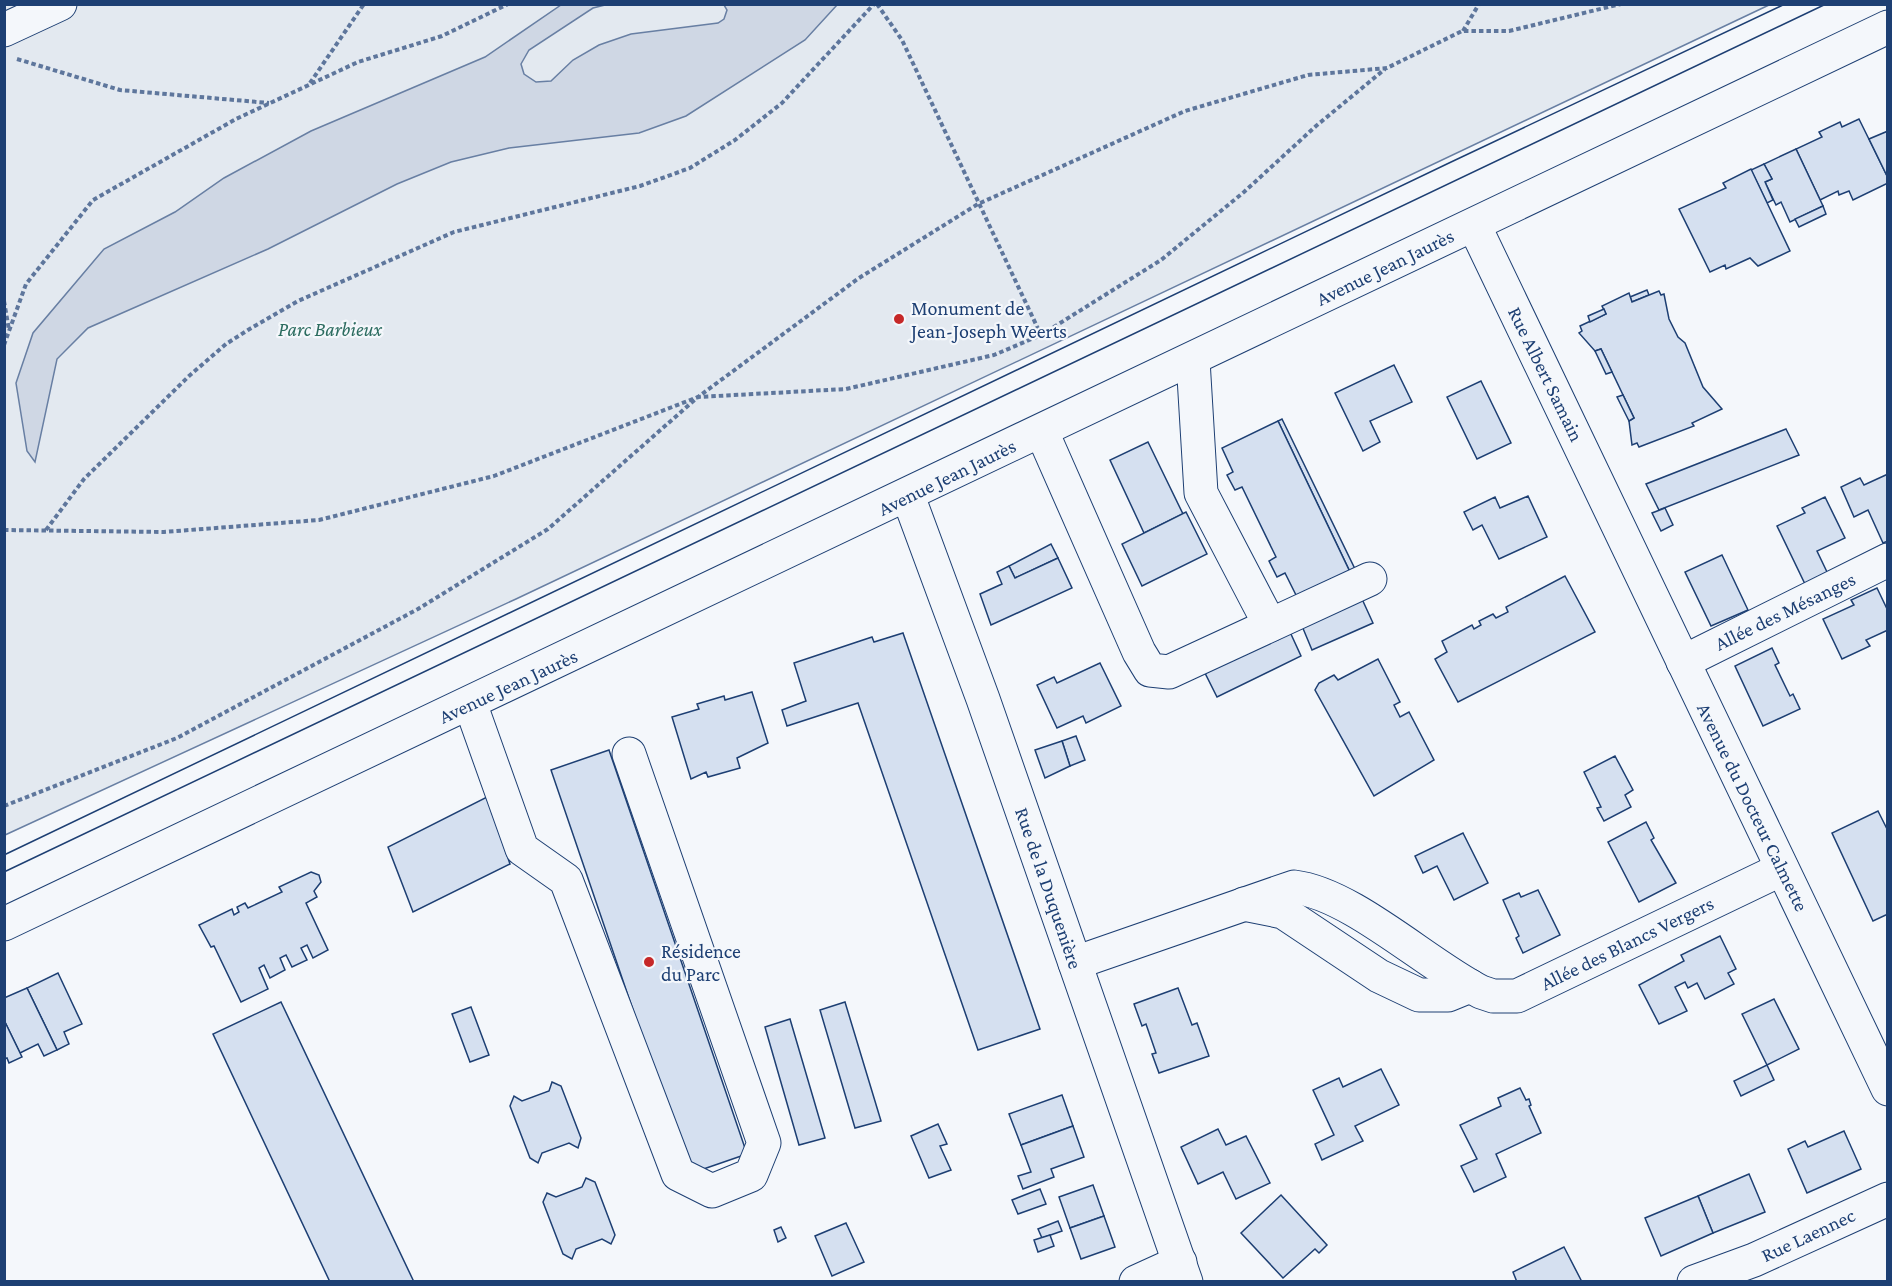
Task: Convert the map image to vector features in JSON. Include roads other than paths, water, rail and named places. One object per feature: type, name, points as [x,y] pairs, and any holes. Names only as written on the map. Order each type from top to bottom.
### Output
[{"type":"street","points":[[10,44],[60,4]]},
{"type":"street","name":"Avenue Jean Jaurès","points":[[4,924],[908,496],[1887,27]]},
{"type":"street","name":"Rue Albert Samain","points":[[1474,225],[1619,524]]},
{"type":"street","points":[[1193,360],[1201,493],[1270,625]]},
{"type":"street","points":[[1042,432],[1139,652],[1150,670],[1169,672],[1370,579]]},
{"type":"street","name":"Rue de la Duquenière","points":[[908,496],[1183,1272]]},
{"type":"street","name":"Avenue du Docteur Calmette","points":[[1619,524],[1887,1089]]},
{"type":"street","name":"Allée des Mésanges","points":[[1683,662],[1887,560]]},
{"type":"street","points":[[470,704],[522,849],[566,880],[678,1174],[712,1191],[751,1175],[764,1143],[629,753]]},
{"type":"street","name":"Allée des Blancs Vergers","points":[[1075,963],[1280,890],[1294,887],[1308,888],[1348,907],[1470,986],[1493,996],[1517,996],[1782,869]]},
{"type":"street","name":"Rue Laennec","points":[[1694,1281],[1754,1260],[1887,1199]]},
{"type":"street","points":[[1136,1281],[1183,1272]]},
{"type":"tram line","points":[[4,855],[1785,4]]},
{"type":"tram line","points":[[4,872],[1826,4]]},
{"type":"place","name":"Monument de Jean-Joseph Weerts","points":[[899,319]]},
{"type":"place","name":"Résidence du Parc","points":[[649,962]]},
{"type":"park label","name":"Parc Barbieux","points":[[330,329]]}]
